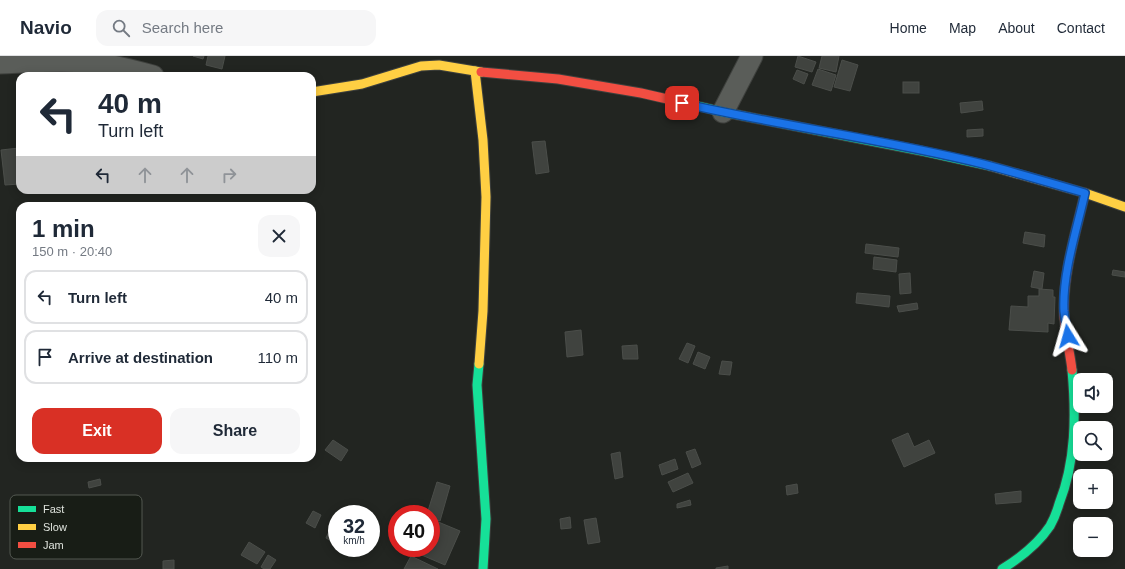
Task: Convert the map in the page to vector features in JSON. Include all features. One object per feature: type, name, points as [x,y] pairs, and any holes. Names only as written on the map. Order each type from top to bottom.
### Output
[{"type":"street","points":[[723,112],[752,56]]},
{"type":"street","points":[[0,63],[62,61],[88,62],[138,72]]},
{"type":"street","points":[[316,91],[362,84],[421,66],[438,65],[475,71],[558,79],[641,93],[723,112],[983,164],[1085,193],[1125,208]]},
{"type":"street","points":[[475,71],[483,140],[486,197],[486,245],[483,311],[477,385],[486,519],[483,569]]},
{"type":"street","points":[[1002,569],[1036,542],[1049,528],[1059,506],[1067,482],[1073,450],[1074,402],[1071,361],[1064,311],[1066,282],[1085,193]]},
{"type":"building","points":[[193,56],[204,56],[203,59]]},
{"type":"building","points":[[208,56],[225,56],[222,69],[206,65]]},
{"type":"building","points":[[798,56],[816,62],[812,72],[795,67]]},
{"type":"building","points":[[822,56],[839,56],[836,72],[819,68]]},
{"type":"building","points":[[842,60],[858,65],[850,91],[834,87]]},
{"type":"building","points":[[818,69],[836,75],[831,91],[812,85]]},
{"type":"building","points":[[797,70],[808,74],[804,84],[793,79]]},
{"type":"building","points":[[903,82],[919,82],[919,93],[903,93]]},
{"type":"building","points":[[982,101],[983,110],[961,113],[960,103]]},
{"type":"building","points":[[983,129],[983,136],[967,137],[967,130]]},
{"type":"building","points":[[545,141],[549,172],[536,174],[532,142]]},
{"type":"building","points":[[16,148],[16,184],[5,185],[1,150]]},
{"type":"building","points":[[1025,232],[1045,235],[1044,247],[1023,243]]},
{"type":"building","points":[[866,244],[899,248],[898,257],[865,253]]},
{"type":"building","points":[[874,257],[897,260],[896,272],[873,269]]},
{"type":"building","points":[[1113,270],[1125,272],[1125,277],[1112,275]]},
{"type":"building","points":[[1034,271],[1044,273],[1042,289],[1031,287]]},
{"type":"building","points":[[910,273],[911,293],[900,294],[899,274]]},
{"type":"building","points":[[1039,289],[1053,290],[1053,297],[1055,297],[1054,324],[1048,323],[1048,332],[1009,330],[1011,306],[1028,307],[1028,296],[1039,296]]},
{"type":"building","points":[[857,293],[890,296],[889,307],[856,303]]},
{"type":"building","points":[[917,303],[918,309],[899,312],[897,306]]},
{"type":"building","points":[[581,330],[583,355],[567,357],[565,332]]},
{"type":"building","points":[[687,343],[695,346],[688,363],[679,359]]},
{"type":"building","points":[[637,345],[638,359],[623,359],[622,346]]},
{"type":"building","points":[[698,352],[710,357],[705,369],[693,364]]},
{"type":"building","points":[[722,361],[732,362],[730,375],[719,374]]},
{"type":"building","points":[[908,433],[914,447],[929,440],[935,453],[904,467],[892,440]]},
{"type":"building","points":[[333,440],[348,450],[341,461],[325,450]]},
{"type":"building","points":[[695,449],[701,464],[692,468],[686,452]]},
{"type":"building","points":[[620,452],[623,477],[615,479],[611,454]]},
{"type":"building","points":[[675,459],[678,469],[662,475],[659,465]]},
{"type":"building","points":[[688,473],[693,483],[673,492],[668,482]]},
{"type":"building","points":[[100,479],[101,485],[89,488],[88,482]]},
{"type":"building","points":[[437,482],[450,486],[440,521],[440,505],[430,505]]},
{"type":"building","points":[[797,484],[798,493],[787,495],[786,486]]},
{"type":"building","points":[[1021,491],[1021,502],[996,504],[995,494]]},
{"type":"building","points":[[690,500],[691,505],[677,508],[677,504]]},
{"type":"building","points":[[313,511],[321,515],[315,528],[306,523]]},
{"type":"building","points":[[570,517],[571,528],[561,529],[560,519]]},
{"type":"building","points":[[596,518],[600,542],[588,544],[584,520]]},
{"type":"building","points":[[440,523],[460,531],[445,565],[426,557],[440,557]]},
{"type":"building","points":[[249,542],[265,552],[257,564],[241,555]]},
{"type":"building","points":[[268,555],[276,560],[270,569],[264,569],[261,567]]},
{"type":"building","points":[[410,557],[413,557],[438,569],[404,569]]},
{"type":"building","points":[[174,560],[174,569],[163,569],[163,561]]},
{"type":"building","points":[[728,566],[728,569],[716,569],[716,568]]},
{"type":"traffic: fast","points":[[676,101],[723,112],[922,151],[990,166]]},
{"type":"traffic: fast","points":[[479,364],[477,385],[486,519],[483,569]]},
{"type":"traffic: fast","points":[[1002,569],[1034,545],[1045,533],[1054,518],[1065,488],[1072,455],[1074,421],[1072,370]]},
{"type":"traffic: slow","points":[[316,91],[362,84],[421,66],[439,65],[481,72]]},
{"type":"traffic: slow","points":[[475,71],[483,140],[486,197],[483,311],[479,364]]},
{"type":"traffic: slow","points":[[990,166],[1085,193],[1125,207]]},
{"type":"traffic: jam","points":[[481,72],[558,79],[641,93],[676,101]]},
{"type":"traffic: jam","points":[[1072,370],[1065,326],[1064,297],[1071,252],[1085,193]]},
{"type":"route","points":[[682,103],[983,164],[1085,193],[1066,282],[1064,311],[1068,336]]}]
